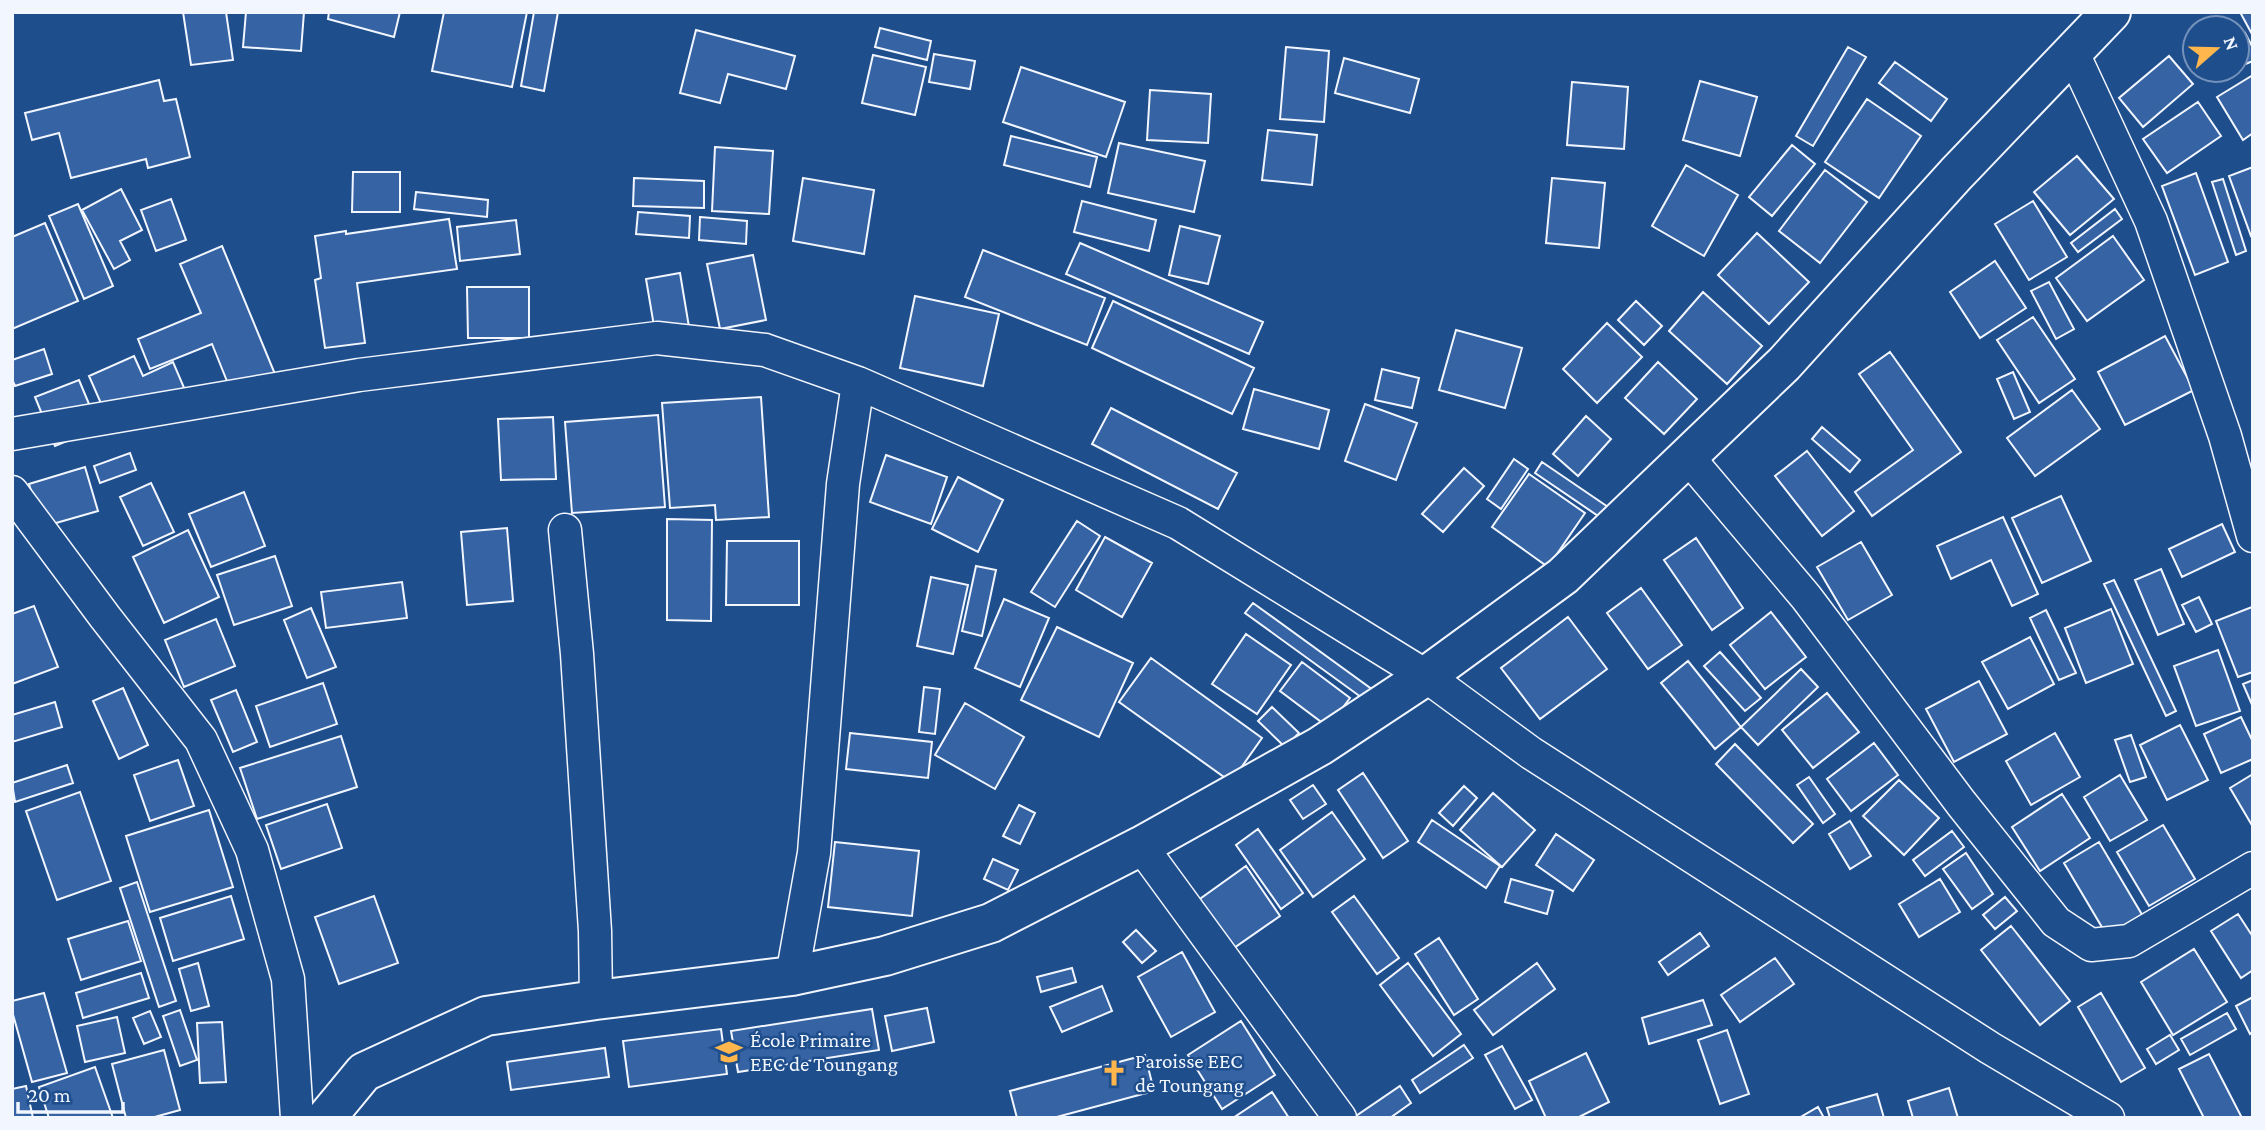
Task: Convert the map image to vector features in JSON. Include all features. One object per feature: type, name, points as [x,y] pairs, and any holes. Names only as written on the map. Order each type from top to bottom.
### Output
[{"type":"street","points":[[326,1118],[364,1072],[486,1016],[792,976],[885,956],[990,923],[1141,846],[1320,746],[1426,676],[1563,576],[1784,364],[1956,174],[2111,12]]},
{"type":"street","points":[[2072,51],[2151,222],[2225,436],[2253,536]]},
{"type":"street","points":[[12,435],[359,375],[657,338],[765,350],[858,383],[1178,523],[1426,676],[1531,753],[1990,1048],[2108,1118]]},
{"type":"street","points":[[792,976],[814,853],[843,484],[858,383]]},
{"type":"street","points":[[1687,456],[1806,597],[1961,803],[2056,922],[2091,945],[2129,941],[2253,868]]},
{"type":"street","points":[[12,492],[201,740],[252,850],[288,979],[297,1118]]},
{"type":"street","points":[[565,530],[577,654],[595,931],[596,1000]]},
{"type":"street","points":[[1141,846],[1340,1118]]},
{"type":"building","points":[[183,12],[226,12],[233,60],[191,65]]},
{"type":"building","points":[[246,12],[304,12],[301,51],[243,47]]},
{"type":"building","points":[[329,12],[400,12],[394,37],[328,19]]},
{"type":"building","points":[[444,12],[527,12],[512,87],[432,71]]},
{"type":"building","points":[[534,12],[558,12],[544,91],[521,86]]},
{"type":"building","points":[[2240,12],[2253,12],[2253,36],[2251,14]]},
{"type":"building","points":[[880,28],[931,41],[927,60],[875,47]]},
{"type":"building","points":[[696,30],[795,56],[786,89],[728,74],[720,103],[680,93]]},
{"type":"building","points":[[1286,47],[1329,51],[1324,122],[1280,119]]},
{"type":"building","points":[[1848,47],[1866,57],[1813,146],[1796,136]]},
{"type":"building","points":[[934,54],[975,61],[970,89],[929,82]]},
{"type":"building","points":[[873,55],[926,67],[915,115],[862,103]]},
{"type":"building","points":[[2169,56],[2181,70],[2181,84],[2193,84],[2143,127],[2119,98]]},
{"type":"building","points":[[1344,58],[1419,79],[1410,113],[1335,93]]},
{"type":"building","points":[[1895,62],[1947,99],[1931,121],[1879,83]]},
{"type":"building","points":[[1021,67],[1125,102],[1106,157],[1003,122]]},
{"type":"building","points":[[2253,75],[2253,133],[2243,140],[2217,97],[2238,84],[2251,84]]},
{"type":"building","points":[[159,80],[164,101],[176,99],[190,157],[148,168],[146,159],[71,178],[59,133],[32,140],[25,113]]},
{"type":"building","points":[[1700,81],[1757,97],[1740,156],[1683,140]]},
{"type":"building","points":[[1572,82],[1628,87],[1624,149],[1567,145]]},
{"type":"building","points":[[1150,90],[1211,94],[1208,143],[1147,140]]},
{"type":"building","points":[[1867,99],[1921,136],[1879,198],[1825,162]]},
{"type":"building","points":[[2198,102],[2221,136],[2167,173],[2143,139]]},
{"type":"building","points":[[1268,130],[1317,135],[1312,185],[1262,180]]},
{"type":"building","points":[[1011,136],[1097,157],[1090,187],[1004,165]]},
{"type":"building","points":[[1119,143],[1205,161],[1194,212],[1108,193]]},
{"type":"building","points":[[1792,145],[1815,164],[1772,216],[1749,197]]},
{"type":"building","points":[[715,147],[773,151],[769,214],[712,211]]},
{"type":"building","points":[[2077,156],[2114,199],[2070,235],[2034,192]]},
{"type":"building","points":[[1686,165],[1738,195],[1704,256],[1652,226]]},
{"type":"building","points":[[2253,167],[2253,235],[2251,236],[2229,176]]},
{"type":"building","points":[[1825,170],[1867,202],[1820,263],[1779,231]]},
{"type":"building","points":[[353,172],[400,172],[400,212],[352,212]]},
{"type":"building","points":[[2196,173],[2228,262],[2195,275],[2162,186]]},
{"type":"building","points":[[634,178],[704,181],[704,208],[633,206]]},
{"type":"building","points":[[803,178],[874,190],[864,254],[793,241]]},
{"type":"building","points":[[1552,178],[1605,183],[1599,248],[1546,243]]},
{"type":"building","points":[[2223,179],[2246,251],[2236,255],[2212,182]]},
{"type":"building","points":[[121,189],[142,230],[120,241],[130,260],[114,269],[82,210]]},
{"type":"building","points":[[416,192],[488,200],[487,217],[414,209]]},
{"type":"building","points":[[171,199],[186,240],[156,251],[141,210]]},
{"type":"building","points":[[1082,201],[1156,220],[1149,251],[1074,232]]},
{"type":"building","points":[[2033,201],[2067,257],[2029,280],[1995,224]]},
{"type":"building","points":[[78,204],[113,286],[84,299],[49,216]]},
{"type":"building","points":[[2115,209],[2122,219],[2078,252],[2071,243]]},
{"type":"building","points":[[638,212],[690,216],[689,238],[636,234]]},
{"type":"building","points":[[700,217],[747,221],[746,244],[699,240]]},
{"type":"building","points":[[449,219],[457,269],[357,283],[365,343],[325,348],[315,280],[321,278],[315,236]]},
{"type":"building","points":[[516,220],[520,254],[460,261],[457,227]]},
{"type":"building","points":[[45,223],[78,301],[12,329],[12,237]]},
{"type":"building","points":[[1180,226],[1220,236],[1208,284],[1169,275]]},
{"type":"building","points":[[1757,233],[1809,282],[1769,324],[1718,275]]},
{"type":"building","points":[[2113,236],[2144,280],[2087,321],[2056,278]]},
{"type":"building","points":[[1080,243],[1263,322],[1249,354],[1066,274]]},
{"type":"building","points":[[222,246],[277,379],[233,396],[212,344],[150,369],[138,339],[201,313],[180,264]]},
{"type":"building","points":[[983,250],[1105,298],[1087,345],[965,297]]},
{"type":"building","points":[[753,255],[766,320],[720,329],[707,264]]},
{"type":"building","points":[[1995,261],[2026,308],[1980,338],[1950,292]]},
{"type":"building","points":[[680,273],[689,327],[655,332],[646,279]]},
{"type":"building","points":[[2049,282],[2074,329],[2056,339],[2031,291]]},
{"type":"building","points":[[467,287],[529,287],[529,338],[468,338]]},
{"type":"building","points":[[1703,292],[1762,346],[1727,384],[1669,331]]},
{"type":"building","points":[[915,296],[999,314],[983,386],[900,368]]},
{"type":"building","points":[[1113,301],[1254,368],[1232,414],[1092,348]]},
{"type":"building","points":[[1636,301],[1662,326],[1644,345],[1618,320]]},
{"type":"building","points":[[2033,317],[2075,379],[2039,403],[1997,340]]},
{"type":"building","points":[[1607,323],[1642,357],[1597,403],[1563,369]]},
{"type":"building","points":[[1456,330],[1522,348],[1505,408],[1439,390]]},
{"type":"building","points":[[2165,336],[2194,390],[2125,425],[2098,372]]},
{"type":"building","points":[[44,349],[52,374],[15,386],[12,379],[12,360]]},
{"type":"building","points":[[1890,352],[1961,452],[1872,516],[1855,492],[1913,450],[1859,374]]},
{"type":"building","points":[[134,356],[143,376],[173,362],[185,390],[110,424],[89,376]]},
{"type":"building","points":[[1658,362],[1697,399],[1664,434],[1625,398]]},
{"type":"building","points":[[1382,369],[1419,378],[1412,408],[1375,400]]},
{"type":"building","points":[[2013,372],[2030,412],[2014,419],[1997,379]]},
{"type":"building","points":[[79,380],[99,428],[55,446],[35,397]]},
{"type":"building","points":[[1254,389],[1329,410],[1319,449],[1243,429]]},
{"type":"building","points":[[2072,390],[2100,429],[2035,476],[2007,438]]},
{"type":"building","points":[[761,397],[769,517],[716,520],[715,505],[670,508],[662,403]]},
{"type":"building","points":[[1365,404],[1417,423],[1396,480],[1345,461]]},
{"type":"building","points":[[1111,408],[1237,473],[1218,509],[1092,444]]},
{"type":"building","points":[[658,415],[665,507],[572,513],[565,422]]},
{"type":"building","points":[[1586,416],[1611,439],[1578,476],[1553,454]]},
{"type":"building","points":[[553,417],[556,479],[501,480],[498,419]]},
{"type":"building","points":[[1822,427],[1860,460],[1850,472],[1812,439]]},
{"type":"building","points":[[1807,451],[1854,511],[1822,536],[1775,476]]},
{"type":"building","points":[[130,453],[136,470],[100,483],[94,466]]},
{"type":"building","points":[[886,455],[947,477],[931,524],[870,502]]},
{"type":"building","points":[[1514,459],[1528,469],[1501,509],[1487,499]]},
{"type":"building","points":[[1542,462],[1611,509],[1604,520],[1535,473]]},
{"type":"building","points":[[85,467],[98,511],[42,527],[29,484]]},
{"type":"building","points":[[1464,468],[1484,486],[1443,532],[1422,514]]},
{"type":"building","points":[[1529,474],[1585,513],[1548,567],[1492,527]]},
{"type":"building","points":[[958,477],[1003,500],[978,552],[932,529]]},
{"type":"building","points":[[151,483],[174,532],[143,546],[120,497]]},
{"type":"building","points":[[244,492],[265,546],[211,567],[189,514]]},
{"type":"building","points":[[2061,496],[2091,561],[2042,583],[2012,518]]},
{"type":"building","points":[[2003,517],[2038,594],[2012,606],[1991,560],[1951,579],[1937,546]]},
{"type":"building","points":[[667,519],[712,520],[711,621],[667,620]]},
{"type":"building","points":[[1077,521],[1100,536],[1055,607],[1031,592]]},
{"type":"building","points":[[2222,524],[2235,552],[2182,577],[2169,549]]},
{"type":"building","points":[[507,528],[513,601],[467,605],[461,532]]},
{"type":"building","points":[[188,530],[219,597],[164,623],[133,557]]},
{"type":"building","points":[[1105,537],[1152,563],[1122,617],[1076,590]]},
{"type":"building","points":[[1696,538],[1743,608],[1712,630],[1664,560]]},
{"type":"building","points":[[727,541],[799,541],[799,605],[726,605]]},
{"type":"building","points":[[1861,542],[1892,595],[1848,620],[1817,567]]},
{"type":"building","points":[[275,556],[292,606],[234,625],[217,575]]},
{"type":"building","points":[[976,566],[996,570],[982,636],[962,631]]},
{"type":"building","points":[[2161,569],[2184,624],[2158,635],[2135,580]]},
{"type":"building","points":[[931,577],[968,585],[953,654],[917,646]]},
{"type":"building","points":[[2114,580],[2176,711],[2166,716],[2104,584]]},
{"type":"building","points":[[402,582],[407,618],[326,628],[321,592]]},
{"type":"building","points":[[1641,588],[1682,645],[1648,669],[1607,613]]},
{"type":"building","points":[[2199,597],[2212,624],[2196,632],[2182,605]]},
{"type":"building","points":[[1004,599],[1049,618],[1020,687],[975,668]]},
{"type":"building","points":[[1253,603],[1373,690],[1365,700],[1245,613]]},
{"type":"building","points":[[34,606],[58,667],[12,684],[12,614]]},
{"type":"building","points":[[2252,607],[2253,672],[2238,677],[2216,621]]},
{"type":"building","points":[[311,608],[336,667],[307,678],[284,620]]},
{"type":"building","points":[[2111,609],[2133,664],[2086,683],[2065,628]]},
{"type":"building","points":[[2046,610],[2076,673],[2059,680],[2030,618]]},
{"type":"building","points":[[1771,612],[1806,657],[1765,689],[1730,645]]},
{"type":"building","points":[[1568,617],[1607,669],[1540,719],[1501,668]]},
{"type":"building","points":[[216,619],[235,666],[184,687],[165,640]]},
{"type":"building","points":[[1057,627],[1133,663],[1099,737],[1021,700]]},
{"type":"building","points":[[1246,634],[1291,665],[1257,714],[1212,684]]},
{"type":"building","points":[[2030,637],[2054,684],[2008,709],[1982,662]]},
{"type":"building","points":[[2218,650],[2240,711],[2196,726],[2174,666]]},
{"type":"building","points":[[1720,652],[1761,698],[1745,711],[1704,666]]},
{"type":"building","points":[[1151,658],[1262,738],[1231,782],[1119,702]]},
{"type":"building","points":[[1688,661],[1741,727],[1715,749],[1661,683]]},
{"type":"building","points":[[1302,662],[1350,698],[1328,727],[1280,691]]},
{"type":"building","points":[[1801,669],[1818,687],[1758,745],[1741,727]]},
{"type":"building","points":[[2253,680],[2253,707],[2243,684]]},
{"type":"building","points":[[1979,681],[2007,734],[1954,762],[1926,709]]},
{"type":"building","points":[[323,683],[337,724],[270,747],[256,706]]},
{"type":"building","points":[[924,687],[940,689],[935,734],[919,732]]},
{"type":"building","points":[[123,688],[148,745],[119,759],[93,701]]},
{"type":"building","points":[[236,690],[257,742],[233,752],[211,700]]},
{"type":"building","points":[[1827,693],[1859,732],[1813,768],[1782,730]]},
{"type":"building","points":[[55,702],[62,727],[12,742],[12,715]]},
{"type":"building","points":[[965,703],[1024,737],[995,789],[935,755]]},
{"type":"building","points":[[1272,707],[1299,733],[1285,747],[1258,721]]},
{"type":"building","points":[[2241,717],[2253,742],[2253,759],[2221,773],[2204,734]]},
{"type":"building","points":[[2180,725],[2208,780],[2167,800],[2140,745]]},
{"type":"building","points":[[850,733],[932,742],[928,778],[846,769]]},
{"type":"building","points":[[2055,733],[2080,777],[2031,805],[2006,761]]},
{"type":"building","points":[[2131,735],[2146,777],[2130,782],[2115,740]]},
{"type":"building","points":[[341,736],[357,787],[257,819],[240,768]]},
{"type":"building","points":[[1874,743],[1898,775],[1851,811],[1827,779]]},
{"type":"building","points":[[1735,744],[1813,824],[1793,843],[1716,764]]},
{"type":"building","points":[[178,760],[194,806],[150,821],[134,775]]},
{"type":"building","points":[[67,765],[73,783],[15,802],[12,783]]},
{"type":"building","points":[[1363,773],[1408,841],[1383,858],[1338,790]]},
{"type":"building","points":[[2253,774],[2253,827],[2230,788]]},
{"type":"building","points":[[2120,775],[2147,820],[2110,841],[2084,797]]},
{"type":"building","points":[[1809,777],[1835,814],[1823,823],[1797,785]]},
{"type":"building","points":[[1899,780],[1939,818],[1904,855],[1863,816]]},
{"type":"building","points":[[1313,785],[1326,804],[1303,819],[1290,800]]},
{"type":"building","points":[[1464,786],[1477,798],[1453,826],[1439,813]]},
{"type":"building","points":[[80,792],[111,881],[57,900],[26,811]]},
{"type":"building","points":[[1493,793],[1535,830],[1502,867],[1460,830]]},
{"type":"building","points":[[2062,794],[2090,838],[2040,871],[2012,827]]},
{"type":"building","points":[[327,804],[342,848],[281,869],[266,825]]},
{"type":"building","points":[[1019,805],[1035,813],[1020,844],[1003,836]]},
{"type":"building","points":[[209,810],[233,887],[150,912],[126,836]]},
{"type":"building","points":[[1332,812],[1365,859],[1313,897],[1280,850]]},
{"type":"building","points":[[1432,820],[1500,866],[1486,888],[1418,842]]},
{"type":"building","points":[[1850,821],[1871,856],[1850,869],[1829,834]]},
{"type":"building","points":[[2163,825],[2195,879],[2149,906],[2117,852]]},
{"type":"building","points":[[1258,829],[1303,893],[1281,909],[1236,845]]},
{"type":"building","points":[[1952,831],[1964,847],[1925,876],[1913,860]]},
{"type":"building","points":[[1556,834],[1594,860],[1573,891],[1536,865]]},
{"type":"building","points":[[835,842],[919,851],[912,916],[828,907]]},
{"type":"building","points":[[2099,842],[2144,918],[2109,939],[2064,863]]},
{"type":"building","points":[[1966,853],[1993,894],[1972,909],[1943,869]]},
{"type":"building","points":[[993,859],[1018,870],[1008,890],[984,879]]},
{"type":"building","points":[[1246,866],[1280,916],[1231,950],[1197,901]]},
{"type":"building","points":[[1511,879],[1553,891],[1547,914],[1505,902]]},
{"type":"building","points":[[1940,879],[1960,912],[1919,937],[1899,904]]},
{"type":"building","points":[[137,882],[176,1001],[159,1007],[120,888]]},
{"type":"building","points":[[231,896],[244,939],[173,961],[160,918]]},
{"type":"building","points":[[374,896],[398,963],[339,984],[315,917]]},
{"type":"building","points":[[1354,896],[1399,958],[1377,974],[1332,912]]},
{"type":"building","points":[[2005,897],[2017,911],[1995,929],[1983,915]]},
{"type":"building","points":[[2238,914],[2253,937],[2253,970],[2241,978],[2211,931]]},
{"type":"building","points":[[128,921],[141,961],[81,980],[68,939]]},
{"type":"building","points":[[2011,926],[2070,1001],[2040,1025],[1981,950]]},
{"type":"building","points":[[1136,930],[1156,951],[1142,963],[1123,942]]},
{"type":"building","points":[[1700,933],[1709,946],[1668,975],[1659,962]]},
{"type":"building","points":[[1439,938],[1478,999],[1454,1015],[1415,954]]},
{"type":"building","points":[[2194,949],[2227,1002],[2173,1035],[2141,982]]},
{"type":"building","points":[[1182,952],[1215,1012],[1171,1037],[1138,977]]},
{"type":"building","points":[[1775,958],[1794,984],[1740,1022],[1721,995]]},
{"type":"building","points":[[198,963],[209,1006],[191,1011],[179,969]]},
{"type":"building","points":[[1408,963],[1461,1034],[1433,1056],[1380,985]]},
{"type":"building","points":[[1537,963],[1555,989],[1493,1035],[1474,1010]]},
{"type":"building","points":[[1072,968],[1076,982],[1041,992],[1037,977]]},
{"type":"building","points":[[141,973],[149,998],[83,1018],[76,993]]},
{"type":"building","points":[[1102,986],[1112,1011],[1062,1032],[1050,1007]]},
{"type":"building","points":[[44,993],[67,1073],[32,1082],[12,1011],[12,1001]]},
{"type":"building","points":[[2101,993],[2145,1068],[2121,1082],[2078,1007]]},
{"type":"building","points":[[2253,997],[2253,1032],[2250,1034],[2236,1006]]},
{"type":"building","points":[[1703,1000],[1712,1025],[1649,1044],[1642,1018]]},
{"type":"building","points":[[927,1008],[934,1042],[892,1051],[885,1016]]},
{"type":"building","points":[[872,1009],[879,1050],[738,1072],[731,1031]]},
{"type":"building","points":[[180,1010],[197,1060],[180,1066],[163,1016]]},
{"type":"building","points":[[150,1011],[161,1037],[144,1044],[133,1018]]},
{"type":"building","points":[[2227,1013],[2236,1029],[2190,1055],[2181,1039]]},
{"type":"building","points":[[117,1017],[125,1053],[85,1062],[77,1026]]},
{"type":"building","points":[[1241,1021],[1275,1075],[1222,1109],[1188,1055]]},
{"type":"building","points":[[222,1022],[226,1082],[200,1083],[197,1023]]},
{"type":"building","points":[[721,1029],[727,1074],[629,1087],[623,1041]]},
{"type":"building","points":[[1727,1030],[1749,1094],[1720,1104],[1698,1040]]},
{"type":"building","points":[[2170,1035],[2179,1050],[2156,1064],[2147,1049]]},
{"type":"building","points":[[1464,1045],[1473,1058],[1420,1093],[1412,1080]]},
{"type":"building","points":[[1502,1046],[1532,1100],[1515,1109],[1485,1055]]},
{"type":"building","points":[[605,1048],[609,1077],[511,1090],[507,1062]]},
{"type":"building","points":[[164,1050],[180,1110],[151,1118],[126,1118],[112,1064]]},
{"type":"building","points":[[1586,1053],[1609,1102],[1577,1118],[1546,1118],[1529,1081]]},
{"type":"building","points":[[2209,1054],[2242,1118],[2204,1118],[2179,1069]]},
{"type":"building","name":"Paroisse EEC de Toungang","points":[[1145,1055],[1154,1091],[1053,1118],[1017,1118],[1010,1091]]},
{"type":"building","points":[[95,1067],[113,1118],[49,1118],[39,1087]]},
{"type":"building","points":[[26,1086],[33,1118],[12,1118],[12,1089]]},
{"type":"building","points":[[1400,1086],[1411,1103],[1390,1118],[1356,1116]]},
{"type":"building","points":[[1949,1088],[1958,1118],[1913,1118],[1908,1101]]},
{"type":"building","points":[[1272,1092],[1289,1118],[1233,1118]]},
{"type":"building","points":[[1877,1094],[1884,1118],[1830,1118],[1827,1108]]},
{"type":"building","points":[[1818,1107],[1824,1118],[1799,1118]]},
{"type":"place","name":"École Primaire EEC de Toungang","points":[[729,1052]]},
{"type":"place","name":"Paroisse EEC de Toungang","points":[[1114,1073]]}]
